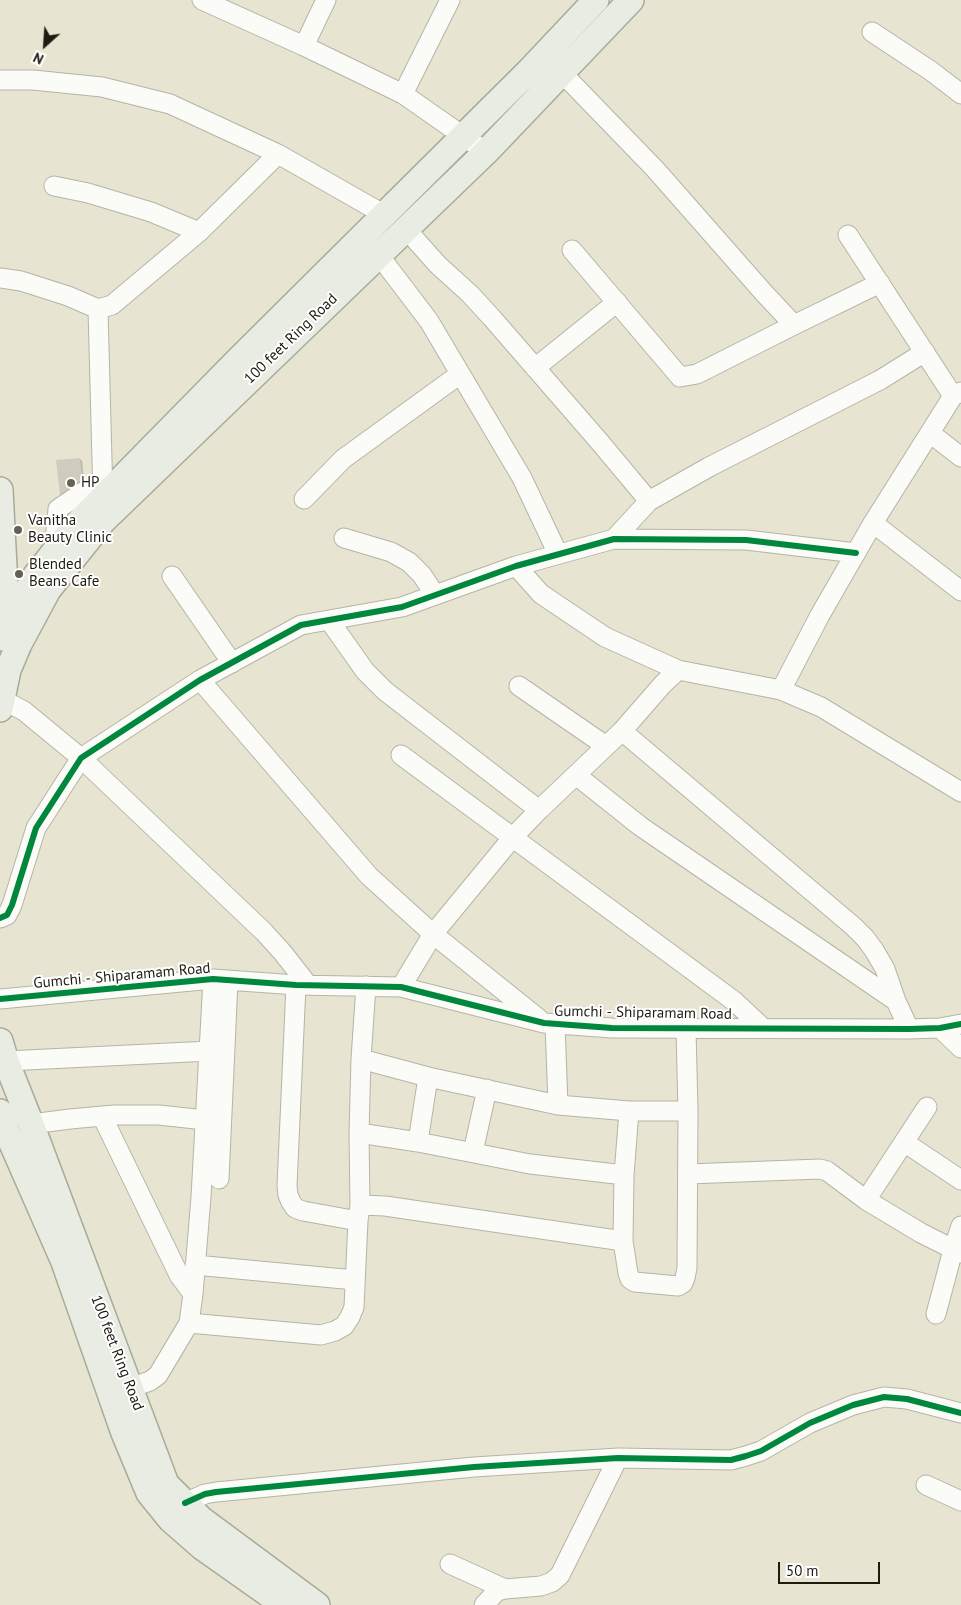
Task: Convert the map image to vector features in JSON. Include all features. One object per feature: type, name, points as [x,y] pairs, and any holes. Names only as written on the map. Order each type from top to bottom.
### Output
[{"type":"main road","name":"100 feet Ring Road","points":[[9,635],[103,521],[378,254],[395,222],[464,136],[596,0]]},
{"type":"main road","name":"100 feet Ring Road","points":[[0,704],[9,635],[36,576],[74,527],[238,360],[395,222],[486,152],[632,0]]},
{"type":"main road","points":[[0,490],[9,635]]},
{"type":"main road","name":"100 feet Ring Road","points":[[3,1051],[166,1484],[201,1519],[317,1605]]},
{"type":"main road","name":"100 feet Ring Road","points":[[0,1112],[64,1262],[124,1433],[149,1493],[170,1519],[202,1547],[284,1605]]},
{"type":"street","points":[[202,0],[304,46],[403,94],[486,152]]},
{"type":"street","points":[[304,46],[326,0]]},
{"type":"street","points":[[403,94],[450,0]]},
{"type":"street","points":[[872,32],[931,70],[961,94]]},
{"type":"street","points":[[562,73],[655,169],[764,293],[794,324]]},
{"type":"street","points":[[0,80],[33,80],[102,87],[170,104],[278,154],[395,222],[470,294],[598,440],[649,502]]},
{"type":"street","points":[[0,278],[21,281],[68,296],[98,310],[112,305],[199,232],[278,154]]},
{"type":"street","points":[[54,186],[151,212],[199,232]]},
{"type":"street","points":[[781,690],[820,615],[873,523],[957,394],[925,352],[848,235]]},
{"type":"street","points":[[572,250],[680,377],[697,374],[794,324],[880,284]]},
{"type":"street","points":[[378,254],[429,321],[522,478],[558,554]]},
{"type":"street","points":[[535,368],[617,302]]},
{"type":"street","points":[[98,310],[101,499]]},
{"type":"street","points":[[614,539],[649,502],[709,467],[880,380],[925,352]]},
{"type":"street","points":[[304,499],[343,459],[460,374]]},
{"type":"street","points":[[930,433],[961,457]]},
{"type":"street","points":[[873,523],[961,591]]},
{"type":"street","points":[[344,538],[392,552],[409,562],[422,575],[435,595]]},
{"type":"street","points":[[0,918],[7,915],[12,905],[36,828],[81,758],[200,680],[301,625],[402,607],[516,566],[614,539],[746,540],[856,553]]},
{"type":"street","points":[[516,566],[541,594],[605,638],[678,670],[781,690],[821,707],[961,792]]},
{"type":"street","points":[[172,576],[232,663]]},
{"type":"street","points":[[330,620],[365,671],[385,691],[539,810]]},
{"type":"street","points":[[401,987],[433,934],[513,837],[622,731],[663,684],[678,670]]},
{"type":"street","points":[[200,680],[369,876],[433,934],[550,1024],[558,1104]]},
{"type":"street","points":[[519,686],[606,746]]},
{"type":"street","points":[[0,704],[24,711],[81,758],[264,932],[283,953],[302,985],[287,1186],[288,1195],[295,1208],[303,1211],[359,1213],[385,1206],[623,1241]]},
{"type":"street","points":[[622,731],[865,938],[885,969],[908,1029]]},
{"type":"street","points":[[401,755],[734,1001],[763,1028]]},
{"type":"street","points":[[576,775],[640,826],[896,1001]]},
{"type":"street","points":[[130,1388],[150,1381],[158,1375],[189,1323],[193,1294],[210,1051],[220,980]]},
{"type":"street","points":[[219,1179],[220,980]]},
{"type":"street","name":"Gumchi - Shiparamam Road","points":[[0,999],[220,980],[302,985],[401,987],[550,1024],[612,1028],[908,1029],[940,1028],[961,1024]]},
{"type":"street","points":[[189,1323],[321,1335],[344,1326],[350,1317],[354,1307],[359,1213],[361,1059],[366,986]]},
{"type":"street","points":[[940,1028],[961,1048]]},
{"type":"street","points":[[629,1111],[624,1175],[623,1241],[626,1267],[630,1279],[635,1282],[678,1286],[686,1278],[687,1268],[688,1110],[686,1029]]},
{"type":"street","points":[[3,1051],[210,1051]]},
{"type":"street","points":[[361,1059],[428,1077],[558,1104],[629,1111],[688,1110]]},
{"type":"street","points":[[418,1142],[428,1077]]},
{"type":"street","points":[[473,1152],[487,1089]]},
{"type":"street","points":[[866,1200],[927,1107]]},
{"type":"street","points":[[31,1124],[70,1118],[102,1116],[158,1115],[205,1120]]},
{"type":"street","points":[[102,1116],[179,1276],[193,1294]]},
{"type":"street","points":[[359,1133],[418,1142],[530,1164],[624,1175]]},
{"type":"street","points":[[904,1142],[961,1180]]},
{"type":"street","points":[[688,1174],[820,1169],[866,1200],[957,1252]]},
{"type":"street","points":[[936,1314],[957,1252],[961,1226]]},
{"type":"street","points":[[195,1265],[355,1280]]},
{"type":"street","points":[[185,1503],[205,1494],[216,1492],[474,1468],[618,1458],[731,1460],[761,1450],[810,1423],[853,1405],[884,1397],[907,1399],[961,1413]]},
{"type":"street","points":[[484,1605],[497,1591],[541,1586],[552,1582],[560,1575],[618,1458]]},
{"type":"street","points":[[926,1485],[961,1501]]},
{"type":"street","points":[[450,1564],[505,1589]]},
{"type":"building","points":[[80,458],[85,498],[62,512],[56,460]]},
{"type":"cycle path","points":[[0,918],[7,915],[12,905],[36,828],[81,758],[200,680],[301,625],[402,607],[516,566],[614,539],[746,540],[856,553]]},
{"type":"cycle path","points":[[0,999],[213,979],[296,985],[401,987],[544,1023],[612,1028],[909,1029],[940,1028],[961,1024]]},
{"type":"cycle path","points":[[185,1503],[205,1494],[216,1492],[474,1467],[618,1458],[731,1460],[761,1451],[810,1423],[853,1405],[884,1397],[907,1399],[961,1413]]},
{"type":"place","name":"HP","points":[[71,483]]},
{"type":"place","name":"Vanitha Beauty Clinic","points":[[18,530]]},
{"type":"place","name":"Blended Beans Cafe","points":[[19,574]]}]
